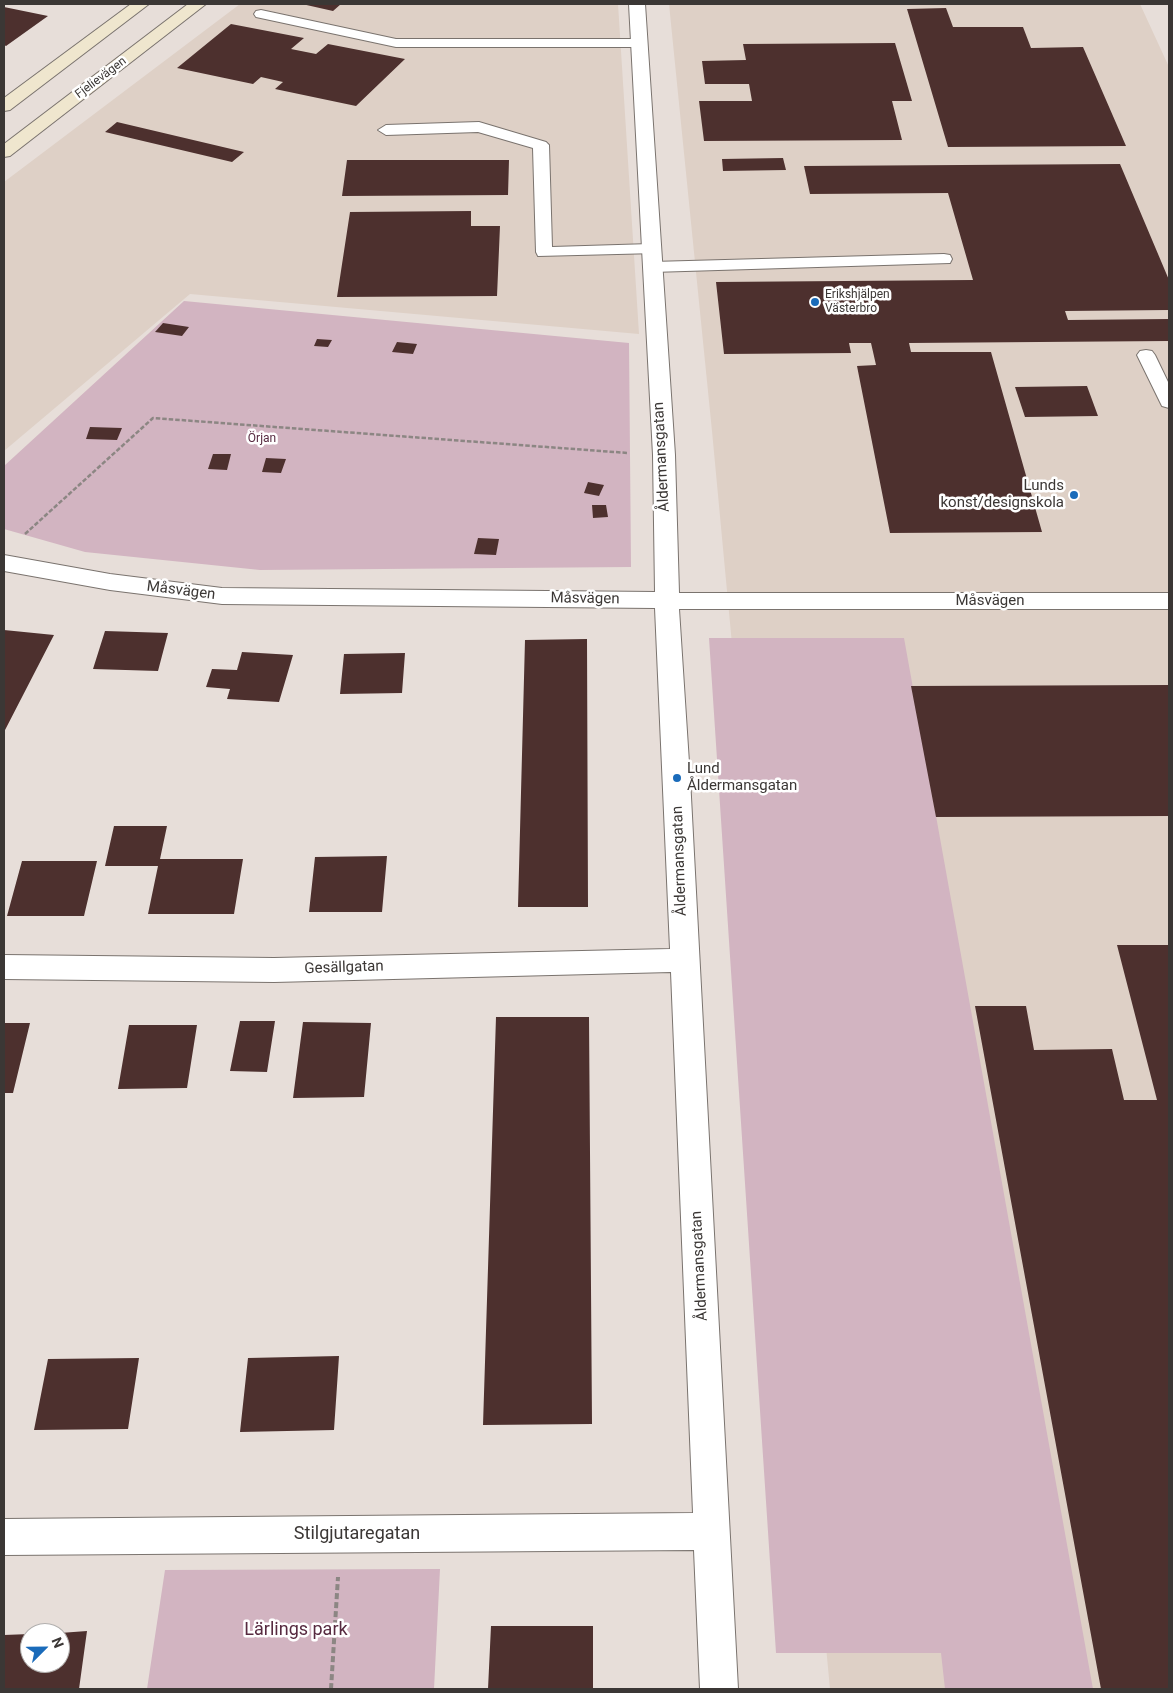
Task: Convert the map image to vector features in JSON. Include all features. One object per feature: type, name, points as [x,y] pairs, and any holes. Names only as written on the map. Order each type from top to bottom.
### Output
[{"type":"main road","points":[[4,106],[141,4]]},
{"type":"main road","name":"Fjelievägen","points":[[4,152],[198,4]]},
{"type":"street","name":"Åldermansgatan","points":[[637,4],[664,455],[667,600],[719,1689]]},
{"type":"street","name":"Måsvägen","points":[[4,563],[110,582],[222,596],[667,600],[1169,601]]},
{"type":"street","name":"Gesällgatan","points":[[4,967],[274,970],[684,960]]},
{"type":"street","name":"Stilgjutaregatan","points":[[4,1537],[710,1531]]},
{"type":"lane","points":[[261,14],[396,43],[638,43]]},
{"type":"lane","points":[[386,130],[480,127],[541,145],[544,252],[651,258],[944,259]]},
{"type":"lane","points":[[1146,355],[1169,402]]},
{"type":"path","points":[[19,539],[153,418],[664,455]]},
{"type":"path","points":[[331,1689],[341,1534]]},
{"type":"shaded area","points":[[240,4],[618,4],[639,334],[190,294],[4,451],[4,182]]},
{"type":"shaded area","points":[[669,4],[1140,4],[1169,67],[1169,1689],[830,1689],[712,431]]},
{"type":"green space","name":"Örjan","points":[[184,301],[629,343],[631,567],[260,570],[85,552],[4,529],[4,466]]},
{"type":"green space","points":[[709,638],[904,638],[1093,1689],[945,1689],[941,1653],[776,1653]]},
{"type":"green space","name":"Lärlings park","points":[[440,1569],[434,1689],[147,1689],[165,1570]]},
{"type":"building","points":[[302,4],[341,4],[333,11]]},
{"type":"building","points":[[4,7],[48,16],[6,46],[4,45]]},
{"type":"building","points":[[946,8],[953,27],[1023,27],[1031,48],[1083,47],[1126,146],[948,147],[907,9]]},
{"type":"building","points":[[231,24],[304,38],[291,49],[316,54],[328,44],[405,59],[356,106],[275,89],[283,82],[261,77],[253,84],[177,68]]},
{"type":"building","points":[[895,43],[912,101],[892,101],[902,140],[704,141],[699,101],[752,101],[749,84],[705,84],[702,61],[746,60],[743,44]]},
{"type":"building","points":[[117,122],[244,152],[232,162],[105,132]]},
{"type":"building","points":[[783,158],[786,170],[723,171],[722,159]]},
{"type":"building","points":[[347,160],[509,160],[508,195],[342,196]]},
{"type":"building","points":[[1120,164],[1169,280],[1169,310],[1065,311],[1068,320],[1169,319],[1169,341],[909,343],[911,352],[991,352],[1042,532],[890,533],[857,366],[876,365],[871,343],[849,343],[851,353],[724,354],[716,282],[973,280],[948,193],[810,194],[804,166]]},
{"type":"building","points":[[471,211],[471,226],[500,226],[497,296],[337,297],[350,212]]},
{"type":"building","points":[[163,323],[189,327],[182,336],[155,332]]},
{"type":"building","points":[[317,339],[332,340],[328,347],[314,346]]},
{"type":"building","points":[[397,342],[417,344],[413,354],[392,352]]},
{"type":"building","points":[[1087,386],[1098,416],[1025,417],[1015,387]]},
{"type":"building","points":[[90,427],[122,428],[117,440],[86,439]]},
{"type":"building","points":[[213,454],[231,454],[227,470],[208,469]]},
{"type":"building","points":[[266,458],[286,459],[281,473],[262,472]]},
{"type":"building","points":[[588,482],[604,485],[599,496],[584,493]]},
{"type":"building","points":[[592,505],[606,505],[608,517],[593,518]]},
{"type":"building","points":[[478,538],[499,539],[496,555],[474,554]]},
{"type":"building","points":[[4,630],[54,635],[4,732]]},
{"type":"building","points":[[105,631],[168,633],[158,671],[93,669]]},
{"type":"building","points":[[587,639],[588,907],[518,907],[525,640]]},
{"type":"building","points":[[242,652],[293,655],[279,702],[227,699],[230,689],[206,687],[212,669],[237,670]]},
{"type":"building","points":[[405,653],[402,693],[340,694],[344,654]]},
{"type":"building","points":[[1169,685],[1169,816],[936,817],[911,686]]},
{"type":"building","points":[[114,826],[167,826],[160,859],[243,859],[234,914],[148,914],[158,866],[105,866]]},
{"type":"building","points":[[387,856],[382,912],[309,912],[315,857]]},
{"type":"building","points":[[22,861],[97,861],[84,916],[7,916]]},
{"type":"building","points":[[1117,945],[1169,945],[1169,1689],[1101,1689],[975,1006],[1026,1006],[1034,1050],[1112,1049],[1124,1100],[1157,1100]]},
{"type":"building","points":[[496,1017],[589,1017],[592,1424],[483,1425]]},
{"type":"building","points":[[240,1021],[275,1021],[267,1072],[230,1071]]},
{"type":"building","points":[[303,1022],[371,1023],[364,1097],[293,1098]]},
{"type":"building","points":[[4,1023],[30,1023],[13,1093],[4,1093]]},
{"type":"building","points":[[129,1025],[197,1025],[187,1088],[118,1089]]},
{"type":"building","points":[[339,1356],[334,1430],[240,1432],[248,1358]]},
{"type":"building","points":[[139,1358],[128,1429],[34,1430],[48,1359]]},
{"type":"building","points":[[491,1626],[593,1626],[593,1689],[488,1689]]},
{"type":"building","points":[[87,1631],[79,1689],[4,1689],[4,1635],[20,1634],[20,1673],[70,1673],[70,1632]]},
{"type":"place","name":"Erikshjälpen Västerbro","points":[[815,302]]},
{"type":"place","name":"Lunds konst/designskola","points":[[1074,495]]},
{"type":"place","name":"Lund Åldermansgatan","points":[[677,778]]}]
